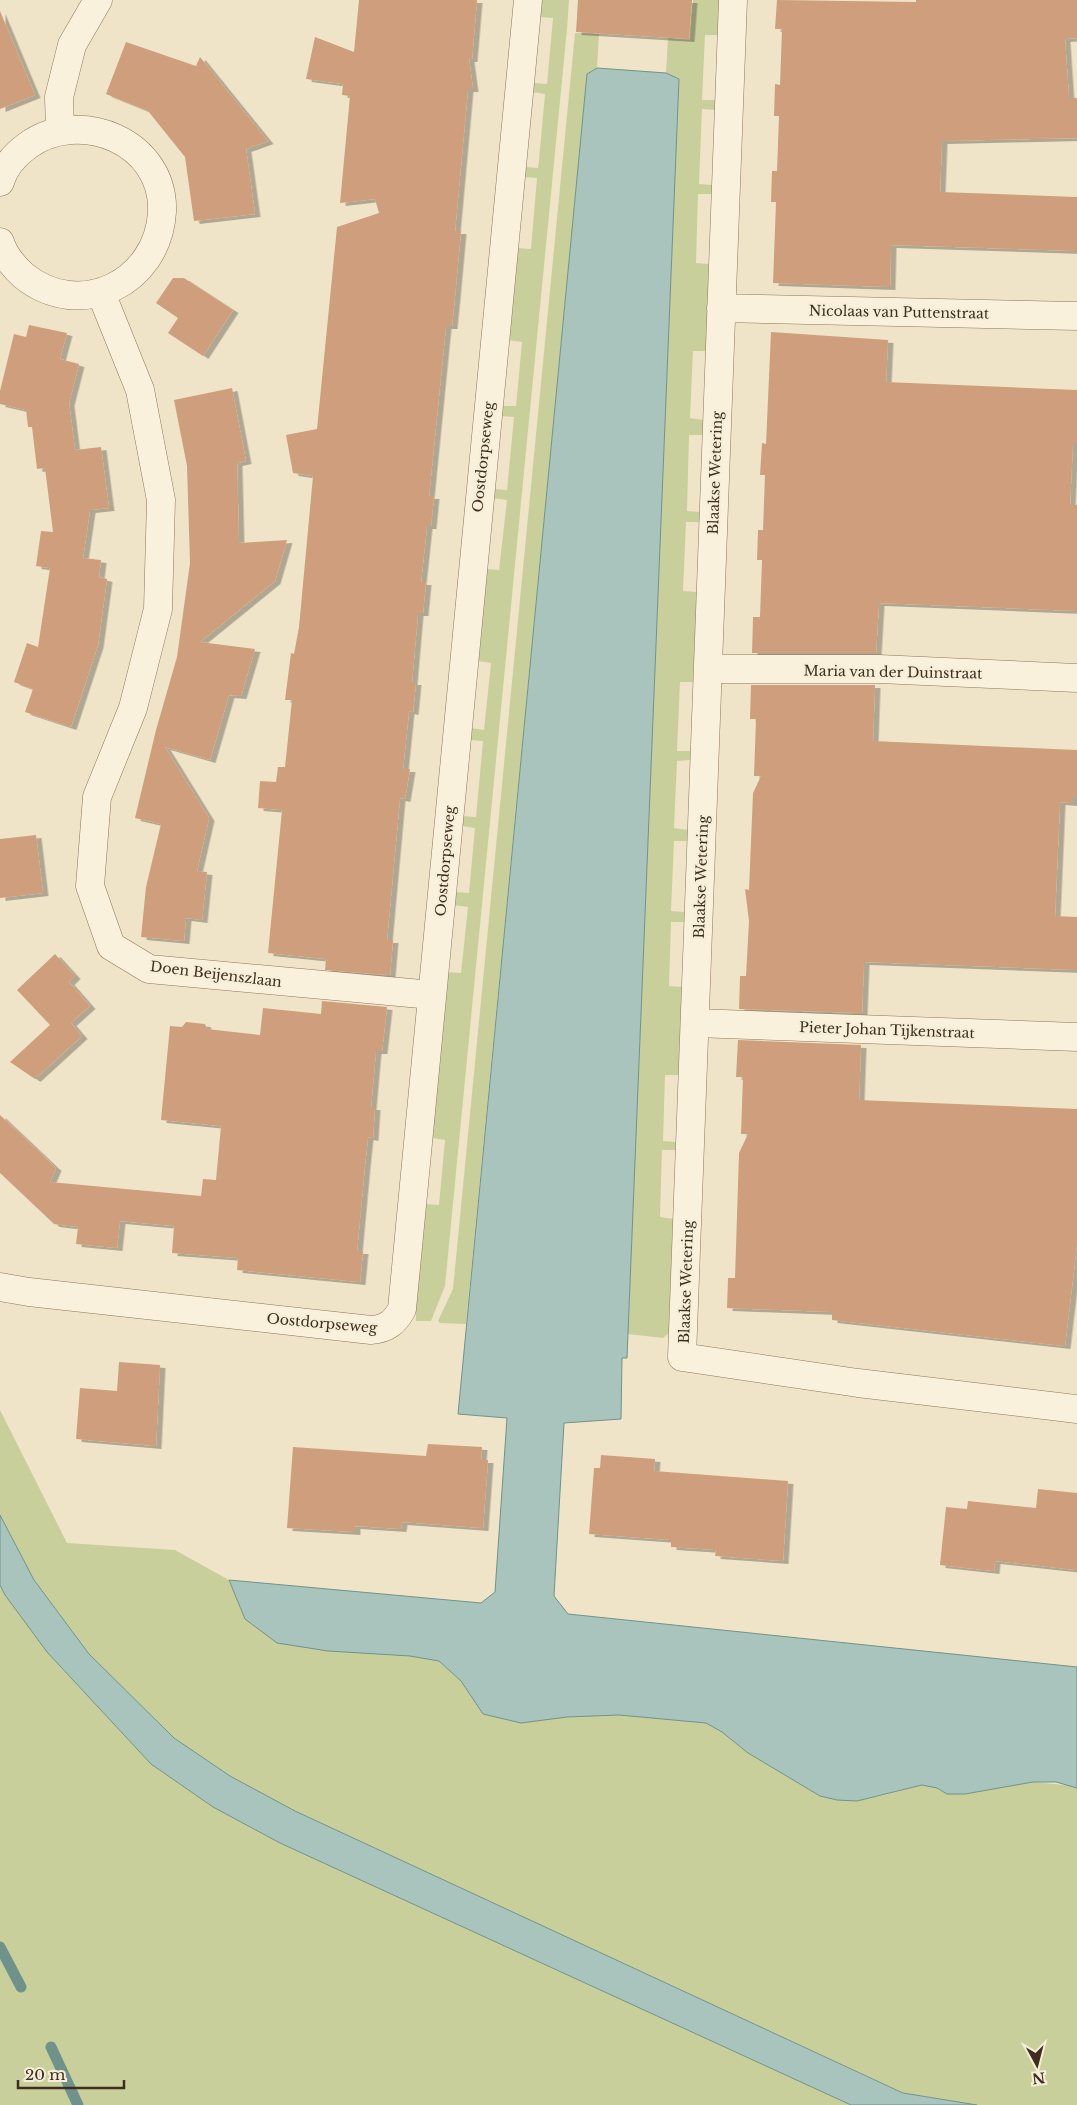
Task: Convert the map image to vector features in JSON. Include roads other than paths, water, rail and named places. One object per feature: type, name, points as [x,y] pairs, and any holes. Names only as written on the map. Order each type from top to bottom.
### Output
[{"type":"street","points":[[60,130],[59,97],[72,46],[98,0]]},
{"type":"street","name":"Oostdorpseweg","points":[[0,1287],[29,1292],[372,1330],[382,1329],[390,1325],[402,1308],[528,0]]},
{"type":"street","name":"Blaakse Wetering","points":[[733,0],[682,1357],[858,1383],[1077,1409]]},
{"type":"street","points":[[0,182],[16,154],[36,139],[60,130],[94,130],[115,137],[134,149],[149,167],[158,188],[162,210],[159,232],[147,261],[124,282],[101,293],[64,295],[35,284],[16,269],[0,242]]},
{"type":"street","name":"Doen Beijenszlaan","points":[[101,293],[140,390],[161,500],[158,609],[133,708],[97,797],[90,886],[112,946],[149,969],[432,995]]},
{"type":"street","name":"Nicolaas van Puttenstraat","points":[[721,308],[1077,316]]},
{"type":"street","name":"Maria van der Duinstraat","points":[[708,669],[879,669],[1077,678]]},
{"type":"street","name":"Pieter Johan Tijkenstraat","points":[[696,1023],[1077,1037]]},
{"type":"water","points":[[597,68],[666,73],[679,79],[627,1358],[622,1358],[621,1419],[564,1423],[554,1596],[568,1614],[1077,1667],[1077,1788],[1056,1782],[1033,1782],[965,1794],[947,1794],[937,1788],[922,1785],[857,1801],[837,1800],[820,1796],[748,1753],[722,1732],[706,1723],[619,1715],[567,1717],[521,1723],[483,1714],[461,1681],[439,1661],[410,1656],[328,1651],[277,1643],[245,1619],[229,1580],[481,1603],[495,1592],[507,1418],[458,1414],[587,74]]},
{"type":"water","points":[[0,1515],[34,1580],[89,1654],[174,1738],[230,1776],[295,1811],[903,2093],[977,2105],[851,2105],[280,1843],[213,1807],[151,1764],[47,1652],[5,1595],[0,1585]]},
{"type":"waterway","points":[[0,1947],[21,1987]]},
{"type":"waterway","points":[[51,2047],[78,2105]]}]
